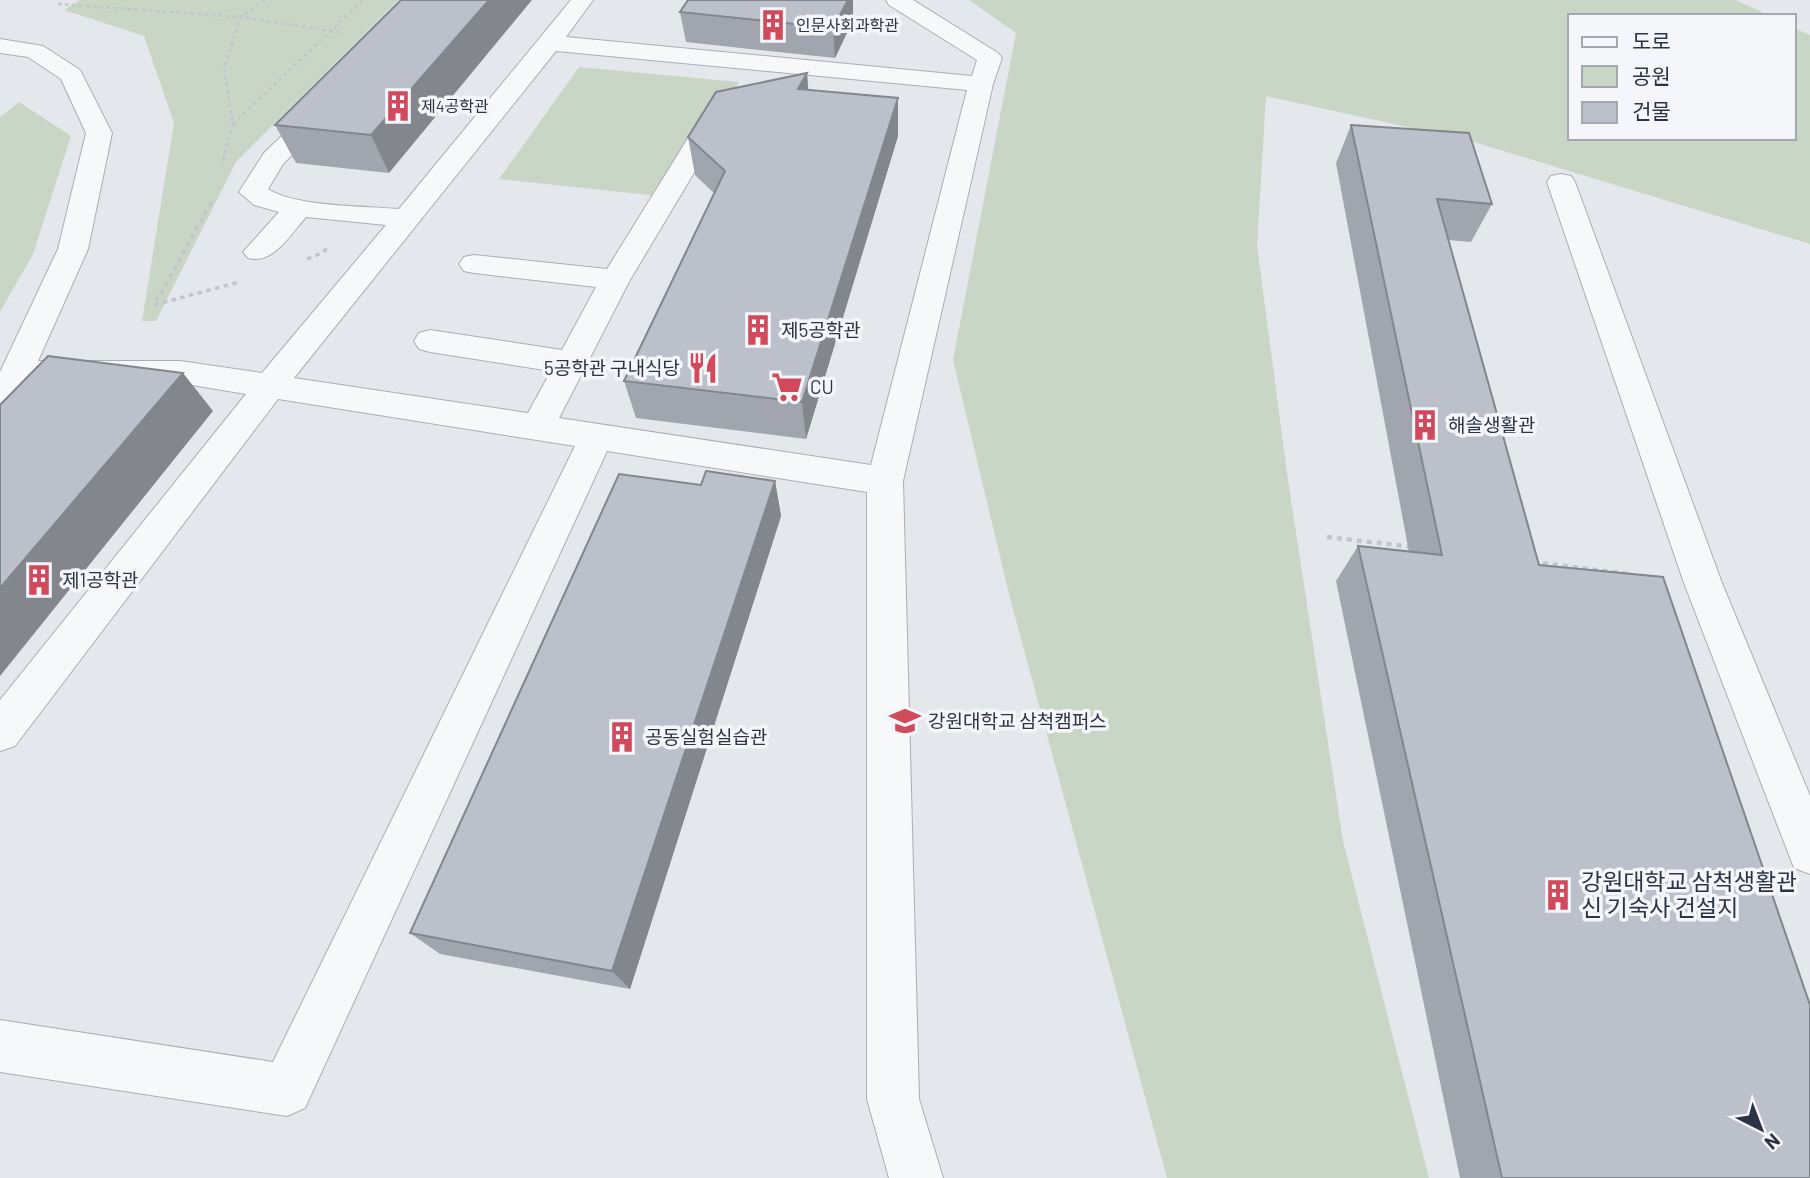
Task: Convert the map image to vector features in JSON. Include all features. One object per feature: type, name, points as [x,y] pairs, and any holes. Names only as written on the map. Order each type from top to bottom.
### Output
[{"type":"lane","points":[[0,732],[270,386],[550,43],[582,0]]},
{"type":"lane","points":[[897,0],[990,58],[981,84],[886,481],[893,1099],[916,1178]]},
{"type":"lane","points":[[550,43],[981,84]]},
{"type":"lane","points":[[0,46],[35,51],[71,75],[99,133],[73,250],[8,384],[180,372],[886,481]]},
{"type":"lane","points":[[537,428],[615,280],[748,62]]},
{"type":"lane","points":[[344,88],[256,180],[253,192],[259,199],[280,205],[407,218]]},
{"type":"lane","points":[[1561,182],[1703,583],[1810,852]]},
{"type":"lane","points":[[258,252],[300,207]]},
{"type":"lane","points":[[474,264],[615,280]]},
{"type":"lane","points":[[430,341],[572,363]]},
{"type":"lane","points":[[0,1046],[287,1090],[596,438]]},
{"type":"path","points":[[265,0],[242,18],[224,68],[233,124],[363,0]]},
{"type":"path","points":[[58,4],[242,18],[344,33]]},
{"type":"path","points":[[1327,537],[1421,548]]},
{"type":"path","points":[[1528,562],[1703,583]]},
{"type":"green space","points":[[80,0],[398,0],[236,162],[156,321],[142,321],[174,123],[144,36],[64,10]]},
{"type":"green space","points":[[969,0],[1736,0],[1766,14],[1568,14],[1568,140],[1796,140],[1796,29],[1810,35],[1810,244],[1467,140],[1266,96],[1257,246],[1288,480],[1343,841],[1429,1178],[1167,1178],[1010,598],[953,360],[1016,33]]},
{"type":"green space","points":[[579,67],[739,82],[678,198],[499,179]]},
{"type":"green space","points":[[19,102],[71,136],[33,254],[0,312],[0,117]]},
{"type":"building","points":[[401,0],[489,0],[371,135],[275,125]]},
{"type":"building","points":[[688,0],[848,0],[833,28],[680,12]]},
{"type":"building","name":"제5공학관","points":[[807,73],[798,89],[898,98],[802,402],[624,381],[725,171],[688,137],[716,92]]},
{"type":"building","name":"강원대학교 삼척생활관 신 기숙사 건설지","points":[[1351,125],[1469,133],[1492,204],[1437,199],[1539,565],[1663,577],[1810,1005],[1810,1178],[1502,1178],[1358,546],[1442,555]]},
{"type":"building","points":[[48,356],[183,373],[0,588],[0,405]]},
{"type":"building","name":"공동실험실습관","points":[[706,471],[775,481],[612,971],[410,933],[619,474],[701,485]]},
{"type":"place","name":"인문사회과학관","points":[[773,25]]},
{"type":"place","name":"제4공학관","points":[[398,106]]},
{"type":"place","name":"제5공학관","points":[[758,330]]},
{"type":"place","name":"5공학관 구내식당","points":[[703,368]]},
{"type":"place","name":"CU","points":[[787,387]]},
{"type":"place","name":"해솔생활관","points":[[1425,425]]},
{"type":"place","name":"제1공학관","points":[[39,580]]},
{"type":"place","name":"강원대학교 삼척캠퍼스","points":[[905,721]]},
{"type":"place","name":"공동실험실습관","points":[[622,737]]},
{"type":"place","name":"강원대학교 삼척생활관 신 기숙사 건설지","points":[[1558,895]]}]
